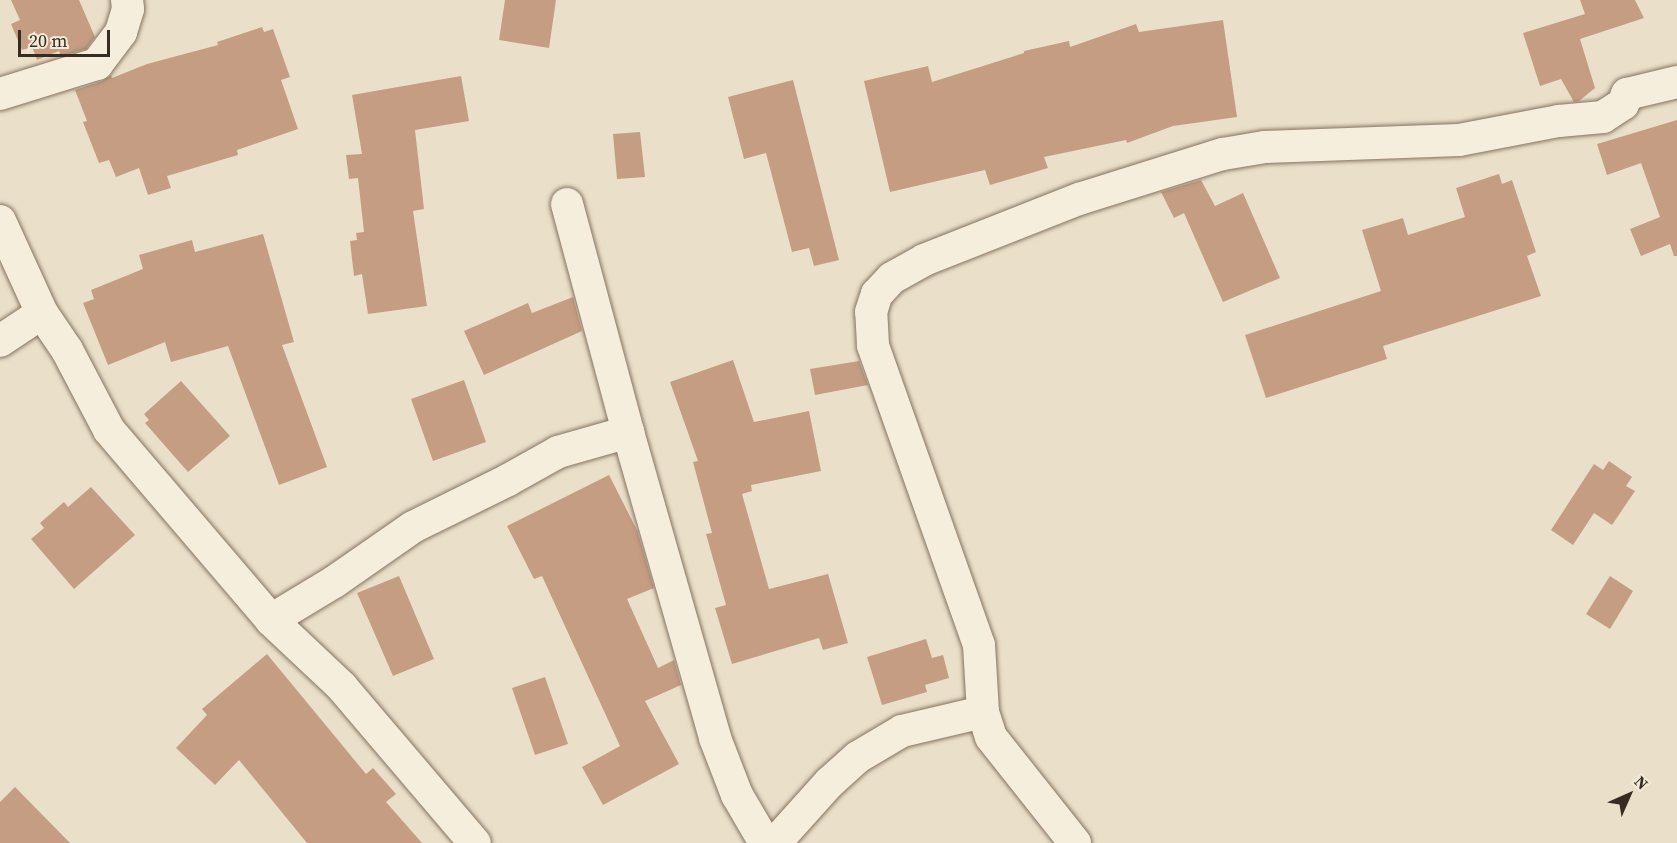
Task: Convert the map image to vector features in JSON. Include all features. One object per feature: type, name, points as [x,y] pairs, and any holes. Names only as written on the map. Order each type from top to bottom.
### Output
[{"type":"street","points":[[0,94],[97,64],[110,51],[121,32],[128,9],[127,0]]},
{"type":"street","points":[[1075,843],[991,737],[983,712],[979,645],[873,345],[871,312],[877,294],[892,278],[924,260],[1078,199],[1223,154],[1265,147],[1459,140],[1559,121],[1603,117],[1623,104],[1628,94],[1677,82]]},
{"type":"street","points":[[567,204],[627,432],[715,738],[737,795],[765,843]]},
{"type":"street","points":[[0,221],[42,313],[67,350],[109,430],[271,620],[342,687],[476,843]]},
{"type":"street","points":[[0,341],[42,313]]},
{"type":"street","points":[[271,620],[333,582],[413,527],[508,480],[558,452],[627,432]]},
{"type":"street","points":[[775,843],[829,783],[858,757],[902,731],[983,712]]},
{"type":"building","points":[[11,0],[79,0],[95,37],[86,49],[61,56],[59,51],[37,60],[32,47],[22,50],[11,24],[20,20]]},
{"type":"building","points":[[505,0],[556,0],[549,48],[499,40]]},
{"type":"building","points":[[1580,0],[1635,0],[1644,18],[1580,39],[1595,88],[1579,101],[1574,102],[1561,79],[1540,86],[1523,33],[1585,14]]},
{"type":"building","points":[[1223,20],[1237,117],[1173,126],[1127,143],[1126,140],[1044,157],[1048,168],[990,185],[985,170],[890,192],[864,81],[928,66],[932,82],[1024,53],[1024,51],[1069,41],[1070,47],[1136,24],[1139,32]]},
{"type":"building","points":[[262,27],[264,32],[273,29],[290,77],[281,80],[298,129],[237,150],[238,155],[167,176],[171,188],[148,195],[139,168],[116,177],[109,160],[99,163],[83,122],[87,121],[75,90],[102,81],[111,75],[112,78],[147,64],[218,45],[217,42]]},
{"type":"building","points":[[461,76],[469,121],[415,130],[424,209],[413,211],[427,306],[368,314],[362,274],[354,276],[350,241],[357,240],[356,233],[364,232],[358,178],[349,179],[346,155],[362,154],[352,95]]},
{"type":"building","points":[[793,80],[839,260],[814,266],[809,248],[792,252],[766,153],[744,159],[728,97]]},
{"type":"building","points":[[1677,120],[1677,256],[1674,256],[1670,244],[1641,256],[1630,229],[1660,217],[1641,163],[1607,175],[1597,144]]},
{"type":"building","points":[[640,132],[645,177],[617,179],[613,134]]},
{"type":"building","points":[[1499,174],[1502,184],[1512,180],[1536,252],[1527,256],[1541,296],[1383,346],[1387,359],[1266,398],[1245,335],[1381,291],[1362,230],[1403,218],[1408,235],[1465,217],[1456,188]]},
{"type":"building","points":[[1201,180],[1215,206],[1243,193],[1280,278],[1223,302],[1184,213],[1174,218],[1161,192]]},
{"type":"building","points":[[263,234],[294,342],[282,345],[327,467],[279,485],[228,346],[171,362],[165,342],[108,365],[83,303],[94,299],[91,290],[143,269],[139,255],[192,240],[195,252]]},
{"type":"building","points":[[573,297],[582,331],[484,375],[464,331],[528,303],[532,313]]},
{"type":"building","points":[[733,360],[754,422],[809,411],[821,471],[751,485],[752,491],[742,494],[769,589],[828,574],[848,643],[823,650],[819,638],[732,664],[715,608],[726,605],[706,534],[712,533],[693,462],[698,461],[670,382]]},
{"type":"building","points":[[859,361],[868,385],[815,395],[810,369]]},
{"type":"building","points":[[464,380],[486,442],[433,461],[411,399]]},
{"type":"building","points":[[181,381],[230,436],[188,472],[145,423],[149,420],[144,414]]},
{"type":"building","points":[[1609,461],[1632,477],[1626,486],[1635,491],[1612,525],[1594,513],[1573,545],[1551,530],[1594,464],[1603,470]]},
{"type":"building","points":[[609,475],[637,530],[654,588],[627,599],[658,668],[674,660],[681,685],[645,701],[679,764],[603,805],[582,767],[620,746],[542,576],[534,579],[507,526]]},
{"type":"building","points":[[91,487],[135,535],[74,589],[31,539],[44,528],[40,523],[64,502],[68,507]]},
{"type":"building","points":[[399,576],[434,659],[393,676],[357,593]]},
{"type":"building","points":[[1610,576],[1633,591],[1610,629],[1586,614]]},
{"type":"building","points":[[926,639],[932,658],[943,655],[949,678],[925,685],[927,692],[882,705],[867,657]]},
{"type":"building","points":[[267,654],[366,774],[373,768],[396,794],[386,802],[422,843],[307,843],[239,760],[215,785],[176,748],[207,715],[202,709]]},
{"type":"building","points":[[545,677],[568,744],[535,755],[512,688]]},
{"type":"building","points":[[15,787],[70,843],[0,843],[0,802]]}]
